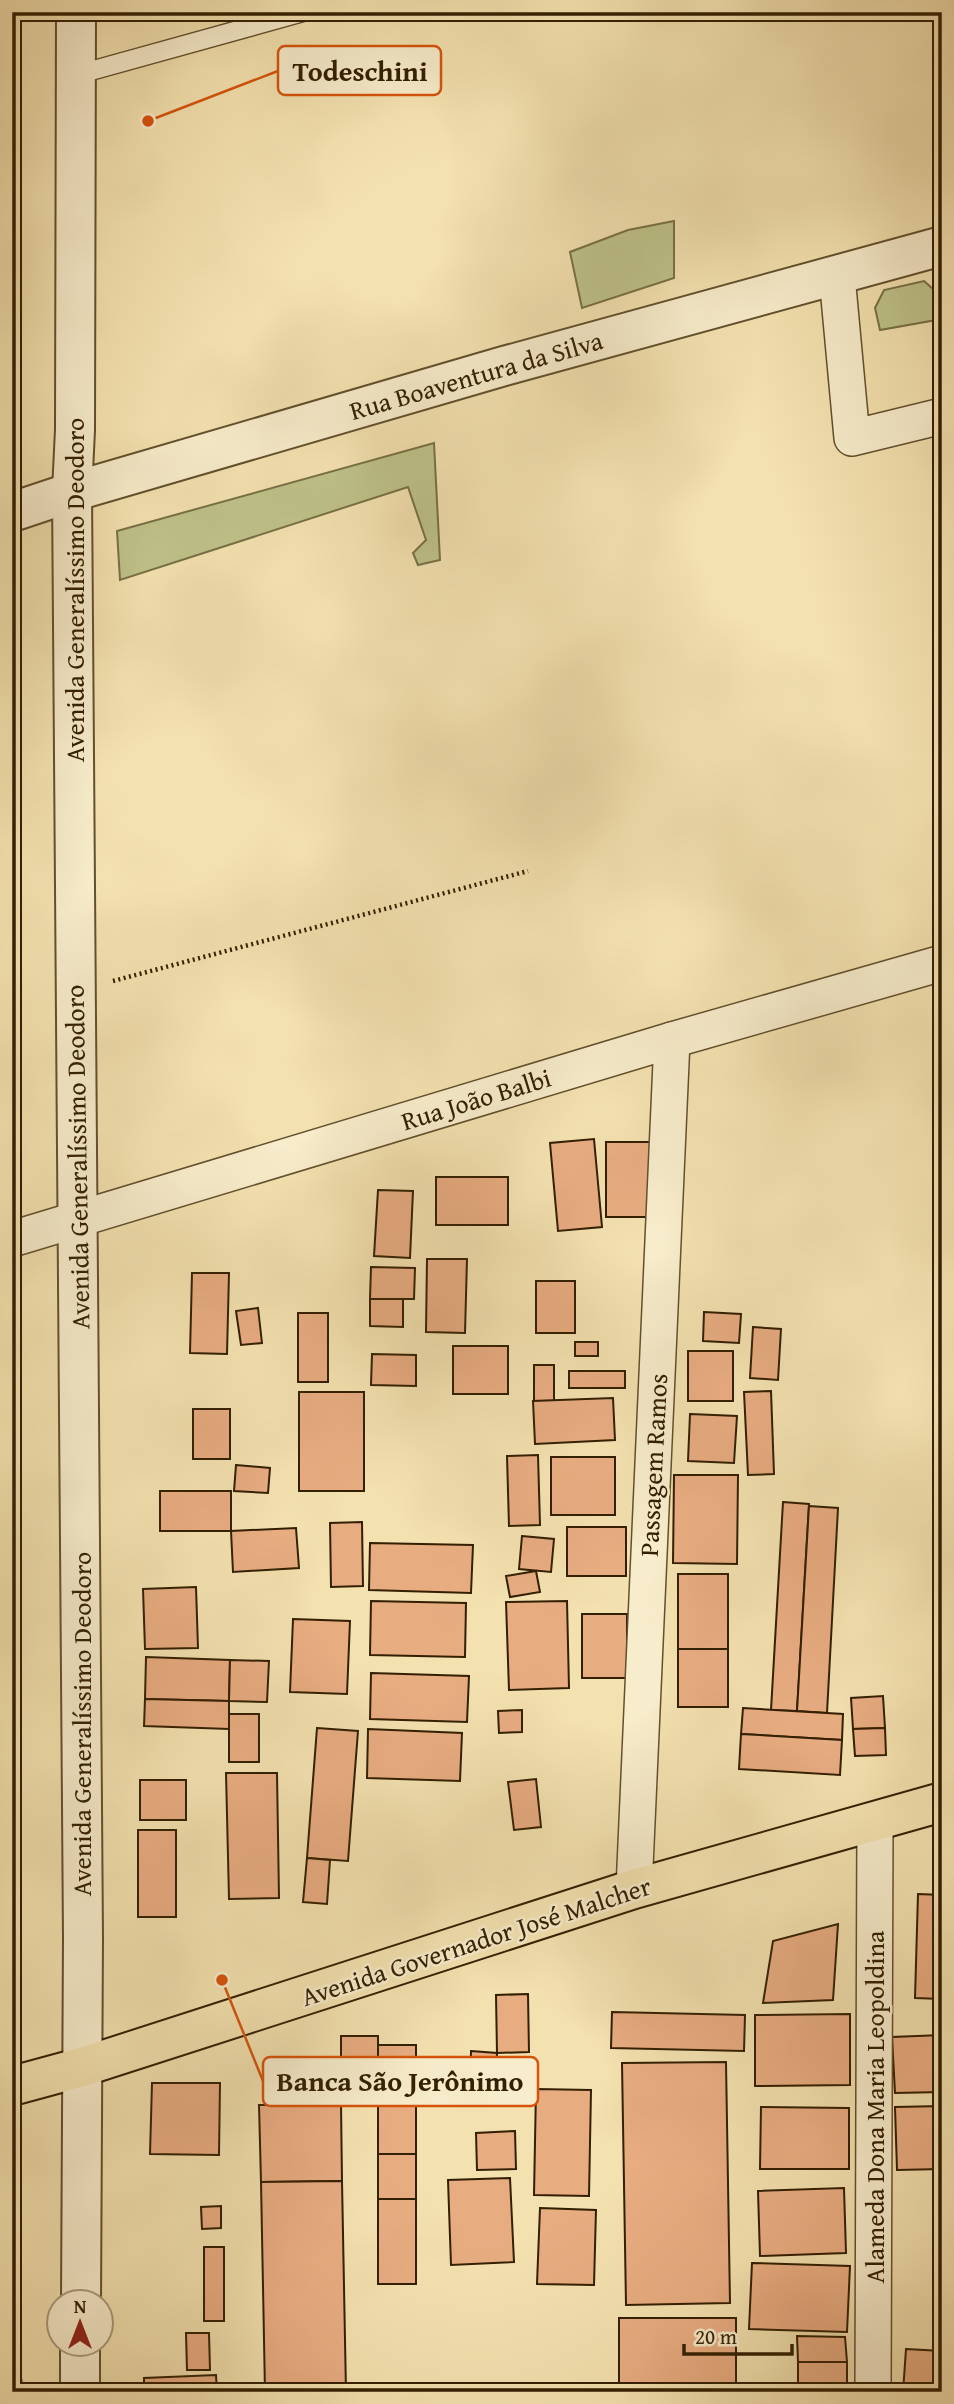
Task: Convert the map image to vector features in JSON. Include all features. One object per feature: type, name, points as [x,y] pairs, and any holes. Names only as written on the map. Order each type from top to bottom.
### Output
[{"type":"main road","name":"Avenida Governador José Malcher","points":[[12,2086],[82,2067],[634,1889],[942,1802]]},
{"type":"street","name":"Avenida Generalíssimo Deodoro","points":[[76,12],[75,430],[72,492],[78,1220],[81,2288]]},
{"type":"street","name":"Rua Boaventura da Silva","points":[[12,512],[72,492],[504,366],[942,246]]},
{"type":"street","points":[[836,276],[852,438],[942,416]]},
{"type":"street","name":"Rua João Balbi","points":[[12,1239],[942,963]]},
{"type":"street","name":"Passagem Ramos","points":[[634,1889],[672,1041]]},
{"type":"street","name":"Alameda Dona Maria Leopoldina","points":[[873,2392],[875,1821]]},
{"type":"street","points":[[80,2358],[80,2392]]},
{"type":"lane","points":[[76,75],[303,12]]},
{"type":"path","points":[[75,990],[528,871]]},
{"type":"green space","points":[[674,221],[674,278],[582,308],[570,252],[628,230]]},
{"type":"green space","points":[[924,281],[942,297],[942,310],[936,320],[880,330],[875,308],[884,290]]},
{"type":"green space","points":[[434,443],[440,560],[418,565],[413,553],[426,540],[408,487],[120,580],[117,531]]},
{"type":"building","points":[[15,1090],[16,1111],[12,1111],[12,1091]]},
{"type":"building","points":[[594,1139],[602,1227],[558,1231],[550,1143]]},
{"type":"building","points":[[606,1142],[655,1142],[655,1217],[606,1217]]},
{"type":"building","points":[[436,1177],[508,1177],[508,1225],[436,1225]]},
{"type":"building","points":[[378,1190],[413,1191],[410,1258],[374,1256]]},
{"type":"building","points":[[427,1259],[467,1259],[465,1333],[426,1332]]},
{"type":"building","points":[[371,1267],[415,1268],[414,1299],[370,1299]]},
{"type":"building","points":[[192,1273],[229,1273],[227,1354],[190,1353]]},
{"type":"building","points":[[536,1281],[575,1281],[575,1333],[536,1333]]},
{"type":"building","points":[[370,1299],[403,1299],[403,1327],[370,1326]]},
{"type":"building","points":[[258,1308],[262,1343],[241,1345],[236,1311]]},
{"type":"building","points":[[704,1312],[741,1314],[739,1343],[703,1341]]},
{"type":"building","points":[[298,1313],[328,1313],[328,1382],[298,1382]]},
{"type":"building","points":[[753,1327],[781,1329],[778,1380],[750,1378]]},
{"type":"building","points":[[575,1342],[598,1342],[598,1356],[575,1356]]},
{"type":"building","points":[[453,1346],[508,1346],[508,1394],[453,1394]]},
{"type":"building","points":[[688,1351],[733,1351],[733,1401],[688,1401]]},
{"type":"building","points":[[372,1354],[416,1355],[416,1386],[371,1385]]},
{"type":"building","points":[[534,1365],[554,1365],[554,1401],[534,1401]]},
{"type":"building","points":[[569,1371],[625,1371],[625,1388],[569,1388]]},
{"type":"building","points":[[771,1391],[774,1474],[748,1475],[744,1392]]},
{"type":"building","points":[[299,1392],[364,1392],[364,1491],[299,1491]]},
{"type":"building","points":[[613,1398],[615,1440],[535,1444],[533,1401]]},
{"type":"building","points":[[193,1409],[230,1409],[230,1459],[193,1459]]},
{"type":"building","points":[[690,1414],[737,1416],[734,1463],[688,1461]]},
{"type":"building","points":[[538,1455],[540,1525],[509,1526],[507,1456]]},
{"type":"building","points":[[551,1457],[615,1457],[615,1515],[551,1515]]},
{"type":"building","points":[[236,1465],[270,1468],[268,1493],[234,1491]]},
{"type":"building","points":[[674,1475],[738,1475],[737,1564],[673,1563]]},
{"type":"building","points":[[160,1491],[231,1491],[231,1531],[160,1531]]},
{"type":"building","points":[[783,1502],[809,1504],[797,1711],[771,1710]]},
{"type":"building","points":[[809,1506],[838,1508],[827,1713],[797,1711]]},
{"type":"building","points":[[362,1522],[363,1586],[331,1587],[330,1523]]},
{"type":"building","points":[[567,1527],[626,1527],[626,1576],[567,1576]]},
{"type":"building","points":[[296,1528],[299,1568],[233,1572],[231,1531]]},
{"type":"building","points":[[522,1536],[554,1539],[551,1572],[519,1569]]},
{"type":"building","points":[[370,1543],[473,1545],[471,1593],[369,1590]]},
{"type":"building","points":[[536,1571],[540,1592],[510,1597],[506,1576]]},
{"type":"building","points":[[678,1574],[728,1574],[728,1649],[678,1649]]},
{"type":"building","points":[[196,1587],[198,1648],[145,1649],[143,1589]]},
{"type":"building","points":[[371,1601],[466,1603],[465,1657],[370,1655]]},
{"type":"building","points":[[567,1601],[569,1688],[509,1690],[506,1602]]},
{"type":"building","points":[[582,1614],[627,1614],[627,1678],[582,1678]]},
{"type":"building","points":[[293,1619],[350,1621],[347,1694],[290,1692]]},
{"type":"building","points":[[678,1649],[728,1649],[728,1707],[678,1707]]},
{"type":"building","points":[[146,1657],[230,1660],[229,1701],[145,1699]]},
{"type":"building","points":[[230,1660],[269,1661],[267,1702],[229,1701]]},
{"type":"building","points":[[371,1673],[469,1676],[467,1722],[370,1719]]},
{"type":"building","points":[[883,1696],[885,1728],[853,1729],[851,1698]]},
{"type":"building","points":[[145,1699],[229,1701],[229,1729],[144,1726]]},
{"type":"building","points":[[743,1708],[843,1714],[842,1740],[741,1734]]},
{"type":"building","points":[[522,1710],[522,1732],[499,1733],[498,1711]]},
{"type":"building","points":[[229,1714],[259,1714],[259,1762],[229,1762]]},
{"type":"building","points":[[317,1728],[358,1731],[348,1861],[307,1858]]},
{"type":"building","points":[[885,1728],[886,1755],[855,1756],[853,1729]]},
{"type":"building","points":[[368,1729],[462,1733],[460,1781],[367,1778]]},
{"type":"building","points":[[741,1734],[842,1740],[840,1775],[739,1769]]},
{"type":"building","points":[[226,1773],[277,1773],[279,1898],[229,1899]]},
{"type":"building","points":[[536,1779],[541,1827],[514,1830],[508,1782]]},
{"type":"building","points":[[140,1780],[186,1780],[186,1820],[140,1820]]},
{"type":"building","points":[[138,1830],[176,1830],[176,1917],[138,1917]]},
{"type":"building","points":[[307,1858],[330,1860],[327,1904],[303,1902]]},
{"type":"building","points":[[918,1894],[942,1895],[942,1999],[915,1998]]},
{"type":"building","points":[[838,1924],[833,2000],[763,2003],[773,1941]]},
{"type":"building","points":[[528,1994],[529,2052],[497,2053],[496,1995]]},
{"type":"building","points":[[612,2012],[745,2015],[744,2051],[611,2048]]},
{"type":"building","points":[[850,2014],[850,2085],[755,2086],[755,2015]]},
{"type":"building","points":[[942,2035],[942,2092],[895,2093],[892,2037]]},
{"type":"building","points":[[341,2036],[378,2036],[378,2103],[341,2104]]},
{"type":"building","points":[[378,2045],[416,2045],[416,2072],[378,2073]]},
{"type":"building","points":[[471,2051],[497,2053],[496,2090],[470,2089]]},
{"type":"building","points":[[726,2062],[730,2303],[626,2305],[622,2063]]},
{"type":"building","points":[[416,2072],[416,2154],[378,2154],[378,2073]]},
{"type":"building","points":[[152,2083],[220,2083],[219,2155],[150,2154]]},
{"type":"building","points":[[536,2089],[591,2090],[589,2196],[534,2195]]},
{"type":"building","points":[[341,2104],[342,2181],[261,2182],[259,2105]]},
{"type":"building","points":[[942,2106],[942,2169],[897,2170],[895,2107]]},
{"type":"building","points":[[761,2107],[849,2108],[849,2169],[760,2169]]},
{"type":"building","points":[[515,2131],[516,2169],[477,2170],[476,2133]]},
{"type":"building","points":[[378,2154],[416,2154],[416,2199],[378,2199]]},
{"type":"building","points":[[510,2178],[514,2262],[451,2265],[448,2180]]},
{"type":"building","points":[[342,2181],[346,2392],[265,2392],[261,2182]]},
{"type":"building","points":[[844,2188],[846,2253],[760,2256],[758,2191]]},
{"type":"building","points":[[378,2199],[416,2199],[416,2284],[378,2284]]},
{"type":"building","points":[[221,2206],[221,2228],[202,2229],[201,2207]]},
{"type":"building","points":[[540,2208],[596,2210],[594,2285],[537,2284]]},
{"type":"building","points":[[204,2247],[224,2247],[224,2321],[204,2321]]},
{"type":"building","points":[[752,2263],[850,2266],[847,2332],[749,2329]]},
{"type":"building","points":[[619,2318],[736,2318],[736,2392],[619,2392]]},
{"type":"building","points":[[186,2333],[209,2333],[210,2370],[187,2370]]},
{"type":"building","points":[[797,2336],[845,2337],[847,2362],[798,2362]]},
{"type":"building","points":[[906,2349],[942,2351],[942,2392],[903,2392]]},
{"type":"building","points":[[798,2362],[847,2362],[847,2392],[798,2392]]},
{"type":"building","points":[[216,2375],[217,2392],[144,2392],[144,2378]]},
{"type":"building","points":[[21,2378],[23,2392],[12,2392],[12,2379]]},
{"type":"place","name":"Todeschini","points":[[148,121]]},
{"type":"place","name":"Banca São Jerônimo","points":[[222,1980]]}]
